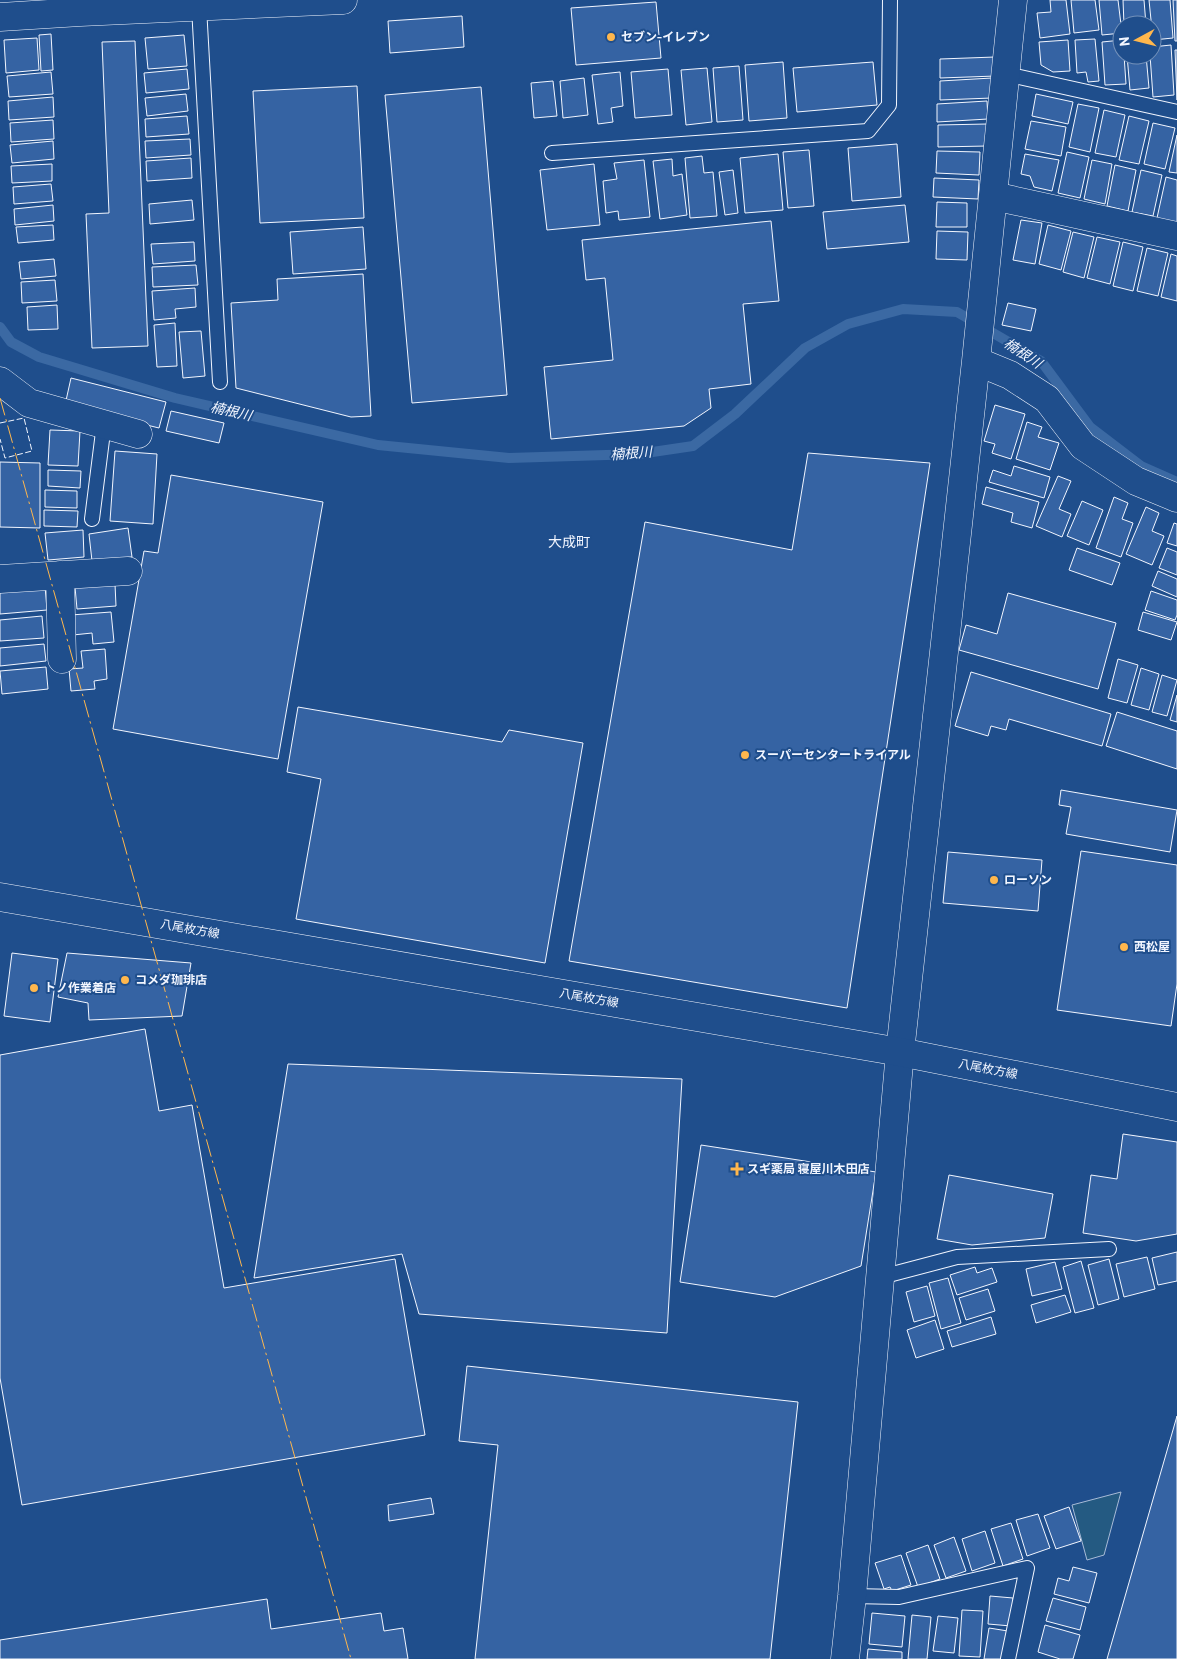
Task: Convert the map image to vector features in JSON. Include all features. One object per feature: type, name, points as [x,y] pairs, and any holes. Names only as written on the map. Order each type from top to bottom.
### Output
[{"type":"street","points":[[0,17],[79,6],[199,7],[344,0]]},
{"type":"street","points":[[845,1659],[900,1052],[977,353],[1013,0]]},
{"type":"street","points":[[993,196],[1177,236]]},
{"type":"street","points":[[977,353],[1047,399],[1083,446],[1136,481],[1177,498]]},
{"type":"street","points":[[0,381],[30,403],[138,434]]},
{"type":"street","points":[[0,579],[128,571]]},
{"type":"street","points":[[60,576],[62,659]]},
{"type":"street","name":"八尾枚方線","points":[[0,896],[900,1052],[1177,1107]]},
{"type":"lane","points":[[552,153],[868,131],[889,105],[890,0]]},
{"type":"lane","points":[[199,7],[220,382]]},
{"type":"lane","points":[[1006,74],[1177,112]]},
{"type":"lane","points":[[92,519],[104,424]]},
{"type":"lane","points":[[881,1277],[957,1258],[1109,1249]]},
{"type":"lane","points":[[852,1596],[899,1597],[1027,1568],[1008,1659]]},
{"type":"shaded area","points":[[1121,1492],[1104,1555],[1087,1560],[1072,1505]]},
{"type":"building","points":[[1050,0],[1066,0],[1070,34],[1040,38],[1037,13],[1051,12]]},
{"type":"building","points":[[1071,0],[1095,0],[1099,30],[1074,33]]},
{"type":"building","points":[[1099,0],[1118,0],[1120,15],[1112,15],[1112,34],[1102,35]]},
{"type":"building","points":[[1123,0],[1144,0],[1145,15],[1124,15]]},
{"type":"building","points":[[1149,0],[1170,0],[1173,38],[1162,39],[1162,15],[1150,15]]},
{"type":"building","points":[[1173,0],[1177,0],[1177,41],[1175,41]]},
{"type":"building","points":[[656,2],[661,58],[576,65],[571,8]]},
{"type":"building","points":[[462,16],[464,47],[390,53],[388,21]]},
{"type":"building","points":[[51,34],[53,70],[41,71],[39,35]]},
{"type":"building","points":[[184,35],[187,66],[148,69],[145,38]]},
{"type":"building","points":[[37,38],[39,70],[6,73],[4,40]]},
{"type":"building","points":[[1095,39],[1099,81],[1088,82],[1086,72],[1077,73],[1075,40]]},
{"type":"building","points":[[1068,40],[1070,71],[1053,72],[1041,65],[1039,42]]},
{"type":"building","points":[[135,41],[148,346],[92,348],[86,214],[109,213],[102,42]]},
{"type":"building","points":[[1112,41],[1112,65],[1125,65],[1126,84],[1105,85],[1102,42]]},
{"type":"building","points":[[1171,45],[1174,95],[1153,97],[1151,65],[1162,65],[1162,46]]},
{"type":"building","points":[[1175,50],[1177,50],[1177,100]]},
{"type":"building","points":[[995,57],[996,76],[940,78],[940,59]]},
{"type":"building","points":[[783,62],[787,118],[749,121],[745,65]]},
{"type":"building","points":[[873,62],[877,105],[797,112],[793,68]]},
{"type":"building","points":[[1128,65],[1147,65],[1149,88],[1130,90]]},
{"type":"building","points":[[739,66],[743,120],[717,122],[713,68]]},
{"type":"building","points":[[707,68],[712,122],[686,125],[681,70]]},
{"type":"building","points":[[187,69],[189,89],[146,93],[144,73]]},
{"type":"building","points":[[668,69],[672,115],[635,118],[631,72]]},
{"type":"building","points":[[51,72],[53,94],[9,97],[7,76]]},
{"type":"building","points":[[620,72],[623,106],[611,108],[613,122],[598,124],[592,75]]},
{"type":"building","points":[[584,78],[588,115],[563,118],[560,81]]},
{"type":"building","points":[[992,78],[992,98],[940,100],[940,81]]},
{"type":"building","points":[[553,81],[557,116],[534,118],[531,83]]},
{"type":"building","points":[[357,86],[364,218],[260,223],[253,91]]},
{"type":"building","points":[[481,87],[507,395],[412,403],[385,95]]},
{"type":"building","points":[[186,94],[188,111],[147,116],[145,98]]},
{"type":"building","points":[[1036,94],[1073,102],[1068,124],[1032,116]]},
{"type":"building","points":[[53,97],[54,117],[9,120],[8,101]]},
{"type":"building","points":[[987,101],[988,119],[937,122],[937,104]]},
{"type":"building","points":[[1078,104],[1099,108],[1090,152],[1069,147]]},
{"type":"building","points":[[1104,110],[1125,115],[1116,157],[1095,153]]},
{"type":"building","points":[[187,116],[189,134],[146,137],[145,119]]},
{"type":"building","points":[[1129,116],[1149,121],[1139,164],[1119,160]]},
{"type":"building","points":[[53,120],[54,139],[11,142],[10,123]]},
{"type":"building","points":[[1031,121],[1066,127],[1061,156],[1025,149]]},
{"type":"building","points":[[1153,123],[1175,128],[1165,169],[1144,164]]},
{"type":"building","points":[[987,124],[987,146],[938,147],[938,125]]},
{"type":"building","points":[[1177,135],[1177,173],[1169,172]]},
{"type":"building","points":[[190,139],[191,155],[146,158],[145,141]]},
{"type":"building","points":[[53,141],[54,159],[12,163],[10,145]]},
{"type":"building","points":[[897,144],[901,197],[852,201],[848,148]]},
{"type":"building","points":[[809,150],[814,206],[788,208],[783,152]]},
{"type":"building","points":[[937,151],[980,152],[979,175],[936,173]]},
{"type":"building","points":[[1067,152],[1089,157],[1080,198],[1058,193]]},
{"type":"building","points":[[778,154],[783,210],[745,213],[740,158]]},
{"type":"building","points":[[1025,154],[1059,160],[1052,191],[1034,187],[1030,176],[1021,174]]},
{"type":"building","points":[[702,156],[704,173],[713,172],[717,216],[690,218],[685,158]]},
{"type":"building","points":[[191,158],[192,178],[147,181],[146,161]]},
{"type":"building","points":[[672,159],[673,176],[682,174],[687,215],[660,219],[653,161]]},
{"type":"building","points":[[644,160],[650,217],[619,220],[618,211],[606,213],[603,181],[617,179],[614,163]]},
{"type":"building","points":[[1092,160],[1112,164],[1105,204],[1084,199]]},
{"type":"building","points":[[52,164],[52,181],[12,183],[11,166]]},
{"type":"building","points":[[594,164],[600,225],[547,230],[540,170]]},
{"type":"building","points":[[1115,165],[1136,170],[1128,211],[1107,206]]},
{"type":"building","points":[[733,170],[738,213],[725,215],[719,172]]},
{"type":"building","points":[[1141,170],[1162,175],[1153,216],[1132,212]]},
{"type":"building","points":[[1166,177],[1177,180],[1177,223],[1157,218]]},
{"type":"building","points":[[934,178],[979,180],[978,199],[933,197]]},
{"type":"building","points":[[51,184],[53,201],[14,204],[13,187]]},
{"type":"building","points":[[192,200],[194,220],[150,224],[149,204]]},
{"type":"building","points":[[937,202],[967,203],[967,227],[936,227]]},
{"type":"building","points":[[53,205],[54,221],[15,225],[14,209]]},
{"type":"building","points":[[905,205],[909,242],[827,249],[823,212]]},
{"type":"building","points":[[1021,220],[1042,223],[1035,264],[1013,260]]},
{"type":"building","points":[[771,221],[779,301],[743,304],[751,384],[709,389],[711,408],[684,426],[551,439],[544,367],[613,360],[605,278],[586,280],[582,240]]},
{"type":"building","points":[[53,225],[54,240],[18,243],[16,227]]},
{"type":"building","points":[[1048,225],[1071,231],[1061,270],[1039,264]]},
{"type":"building","points":[[363,227],[366,269],[293,274],[290,232]]},
{"type":"building","points":[[937,231],[968,232],[967,260],[936,259]]},
{"type":"building","points":[[1073,232],[1094,237],[1084,278],[1063,272]]},
{"type":"building","points":[[1097,237],[1120,242],[1110,284],[1087,278]]},
{"type":"building","points":[[194,242],[195,261],[153,264],[151,244]]},
{"type":"building","points":[[1123,242],[1143,247],[1133,291],[1113,286]]},
{"type":"building","points":[[1147,248],[1168,253],[1158,296],[1137,291]]},
{"type":"building","points":[[1171,254],[1177,256],[1177,301],[1161,297]]},
{"type":"building","points":[[54,259],[56,276],[21,279],[19,262]]},
{"type":"building","points":[[196,265],[198,285],[153,287],[152,267]]},
{"type":"building","points":[[363,274],[371,416],[351,417],[236,388],[231,303],[278,300],[277,279]]},
{"type":"building","points":[[55,280],[57,301],[22,303],[21,282]]},
{"type":"building","points":[[195,288],[196,307],[175,309],[176,318],[154,320],[152,291]]},
{"type":"building","points":[[1008,303],[1036,309],[1031,331],[1002,325]]},
{"type":"building","points":[[57,305],[58,329],[28,330],[27,307]]},
{"type":"building","points":[[175,323],[177,366],[157,367],[154,325]]},
{"type":"building","points":[[201,331],[205,376],[183,378],[179,332]]},
{"type":"building","points":[[71,378],[166,402],[159,428],[65,405]]},
{"type":"building","points":[[995,405],[1025,414],[1011,459],[992,453],[995,444],[984,441]]},
{"type":"building","points":[[171,411],[224,423],[219,443],[166,431]]},
{"type":"building","points":[[1027,422],[1042,427],[1038,437],[1059,443],[1050,470],[1016,459]]},
{"type":"building","points":[[50,430],[80,431],[78,466],[48,465]]},
{"type":"building","points":[[115,451],[157,454],[153,524],[110,521]]},
{"type":"building","name":"スーパーセンタートライアル","points":[[808,453],[930,463],[847,1008],[569,961],[645,522],[792,550]]},
{"type":"building","points":[[0,462],[40,463],[40,528],[0,527]]},
{"type":"building","points":[[1014,466],[1050,477],[1044,498],[989,482],[993,470],[1011,476]]},
{"type":"building","points":[[48,470],[81,471],[80,488],[48,486]]},
{"type":"building","points":[[171,475],[323,502],[278,759],[113,729],[144,551],[158,553]]},
{"type":"building","points":[[1058,476],[1071,481],[1059,509],[1071,514],[1062,537],[1036,526]]},
{"type":"building","points":[[986,487],[1039,502],[1032,528],[1011,522],[1013,513],[982,504]]},
{"type":"building","points":[[45,490],[77,491],[77,508],[45,507]]},
{"type":"building","points":[[1114,497],[1128,503],[1122,519],[1133,523],[1121,557],[1096,548]]},
{"type":"building","points":[[1082,501],[1103,510],[1089,545],[1067,536]]},
{"type":"building","points":[[1146,507],[1159,513],[1152,531],[1164,536],[1152,565],[1126,554]]},
{"type":"building","points":[[44,510],[78,511],[77,527],[44,526]]},
{"type":"building","points":[[1174,523],[1177,524],[1177,546],[1167,543]]},
{"type":"building","points":[[128,528],[132,557],[92,561],[89,534]]},
{"type":"building","points":[[83,530],[84,557],[48,560],[45,533]]},
{"type":"building","points":[[1077,548],[1120,563],[1112,585],[1069,570]]},
{"type":"building","points":[[1167,548],[1177,552],[1177,575],[1159,568]]},
{"type":"building","points":[[1158,571],[1177,579],[1177,597],[1152,586]]},
{"type":"building","points":[[115,584],[116,606],[77,609],[75,587]]},
{"type":"building","points":[[45,586],[47,610],[0,614],[0,590]]},
{"type":"building","points":[[1151,591],[1177,600],[1175,620],[1145,610]]},
{"type":"building","points":[[1008,593],[1116,623],[1098,689],[959,650],[966,625],[997,634]]},
{"type":"building","points":[[111,612],[114,642],[93,644],[92,633],[73,635],[71,615]]},
{"type":"building","points":[[1143,612],[1177,622],[1171,640],[1138,630]]},
{"type":"building","points":[[42,616],[44,638],[0,641],[0,620]]},
{"type":"building","points":[[44,644],[46,661],[0,666],[0,648]]},
{"type":"building","points":[[105,649],[107,679],[94,681],[95,689],[71,691],[69,669],[83,668],[81,651]]},
{"type":"building","points":[[1118,659],[1138,665],[1127,703],[1108,698]]},
{"type":"building","points":[[46,667],[48,689],[2,694],[0,671]]},
{"type":"building","points":[[1141,668],[1159,674],[1149,710],[1131,705]]},
{"type":"building","points":[[971,672],[1111,714],[1102,746],[1009,719],[1006,730],[991,726],[988,736],[955,726]]},
{"type":"building","points":[[1162,675],[1177,680],[1167,716],[1152,712]]},
{"type":"building","points":[[1177,695],[1177,722],[1170,720]]},
{"type":"building","points":[[298,707],[502,742],[509,730],[583,743],[545,963],[296,919],[321,779],[287,772]]},
{"type":"building","points":[[1117,712],[1177,731],[1177,769],[1106,746]]},
{"type":"building","points":[[1061,790],[1177,810],[1170,852],[1066,834],[1071,807],[1059,805]]},
{"type":"building","points":[[1081,851],[1177,865],[1177,984],[1171,1026],[1057,1010]]},
{"type":"building","points":[[948,852],[1042,860],[1038,911],[943,903]]},
{"type":"building","points":[[12,953],[58,959],[50,1022],[4,1016]]},
{"type":"building","name":"コメダ珈琲店","points":[[67,953],[191,963],[182,1016],[89,1020],[88,1003],[58,997]]},
{"type":"building","points":[[145,1029],[159,1111],[192,1105],[224,1288],[395,1259],[425,1435],[22,1505],[0,1378],[0,1055]]},
{"type":"building","points":[[288,1064],[682,1079],[667,1333],[419,1314],[402,1254],[254,1278]]},
{"type":"building","points":[[1123,1134],[1177,1142],[1177,1234],[1136,1241],[1083,1233],[1091,1175],[1117,1179]]},
{"type":"building","points":[[701,1145],[876,1172],[861,1266],[775,1297],[680,1282]]},
{"type":"building","points":[[949,1175],[1053,1194],[1045,1238],[972,1245],[937,1239]]},
{"type":"building","points":[[1177,1252],[1177,1281],[1158,1285],[1152,1258]]},
{"type":"building","points":[[1147,1257],[1155,1289],[1124,1297],[1116,1264]]},
{"type":"building","points":[[1109,1259],[1119,1299],[1098,1305],[1088,1265]]},
{"type":"building","points":[[1081,1261],[1094,1308],[1075,1313],[1063,1267]]},
{"type":"building","points":[[1055,1262],[1062,1289],[1032,1296],[1026,1269]]},
{"type":"building","points":[[975,1267],[977,1273],[992,1268],[997,1282],[957,1295],[950,1275]]},
{"type":"building","points":[[948,1278],[961,1323],[941,1329],[929,1283]]},
{"type":"building","points":[[927,1286],[935,1316],[914,1322],[906,1292]]},
{"type":"building","points":[[988,1289],[995,1311],[966,1320],[959,1298]]},
{"type":"building","points":[[1065,1295],[1071,1312],[1036,1323],[1031,1305]]},
{"type":"building","points":[[991,1317],[996,1334],[952,1347],[947,1331]]},
{"type":"building","points":[[935,1320],[944,1349],[916,1358],[907,1330]]},
{"type":"building","points":[[467,1366],[798,1402],[770,1659],[475,1659],[498,1445],[459,1441]]},
{"type":"building","points":[[1177,1416],[1177,1659],[1107,1659]]},
{"type":"building","points":[[431,1498],[434,1514],[389,1521],[388,1505]]},
{"type":"building","points":[[1069,1507],[1081,1541],[1056,1549],[1044,1516]]},
{"type":"building","points":[[1038,1514],[1050,1548],[1027,1556],[1016,1520]]},
{"type":"building","points":[[1011,1523],[1023,1559],[1003,1566],[991,1529]]},
{"type":"building","points":[[985,1531],[995,1563],[972,1571],[962,1539]]},
{"type":"building","points":[[954,1537],[966,1571],[946,1578],[934,1545]]},
{"type":"building","points":[[928,1545],[940,1579],[918,1587],[906,1553]]},
{"type":"building","points":[[901,1555],[911,1585],[892,1591],[890,1587],[884,1589],[875,1563]]},
{"type":"building","points":[[1073,1567],[1097,1573],[1089,1603],[1054,1594],[1058,1578],[1069,1581]]},
{"type":"building","points":[[990,1596],[1013,1598],[1011,1626],[988,1624]]},
{"type":"building","points":[[1053,1598],[1086,1607],[1080,1630],[1046,1621]]},
{"type":"building","points":[[267,1599],[271,1629],[381,1613],[384,1631],[403,1628],[408,1659],[0,1659],[0,1640]]},
{"type":"building","points":[[962,1610],[983,1611],[980,1657],[959,1656]]},
{"type":"building","points":[[872,1613],[905,1616],[902,1647],[869,1644]]},
{"type":"building","points":[[912,1615],[931,1617],[927,1659],[908,1659]]},
{"type":"building","points":[[938,1616],[958,1618],[954,1653],[933,1651]]},
{"type":"building","points":[[1045,1625],[1080,1635],[1073,1659],[1060,1659],[1038,1652]]},
{"type":"building","points":[[989,1628],[1008,1631],[1004,1659],[984,1659]]},
{"type":"building","points":[[868,1649],[902,1652],[902,1659],[867,1659]]},
{"type":"waterway","name":"楠根川","points":[[0,327],[11,342],[39,357],[175,398],[378,445],[509,458],[639,454],[693,446],[735,414],[805,348],[848,324],[903,309],[957,312],[1041,361],[1090,427],[1141,466],[1177,482]]},
{"type":"fence","points":[[0,423],[24,418],[32,451],[5,458],[0,439]]},
{"type":"power","points":[[0,398],[351,1659]]},
{"type":"place","name":"セブン-イレブン","points":[[611,37]]},
{"type":"place","name":"スーパーセンタートライアル","points":[[745,755]]},
{"type":"place","name":"ローソン","points":[[994,880]]},
{"type":"place","name":"西松屋","points":[[1124,947]]},
{"type":"place","name":"コメダ珈琲店","points":[[125,980]]},
{"type":"place","name":"トノ作業着店","points":[[34,988]]},
{"type":"place","name":"スギ薬局 寝屋川木田店","points":[[737,1169]]},
{"type":"district","name":"大成町","points":[[569,542]]}]
